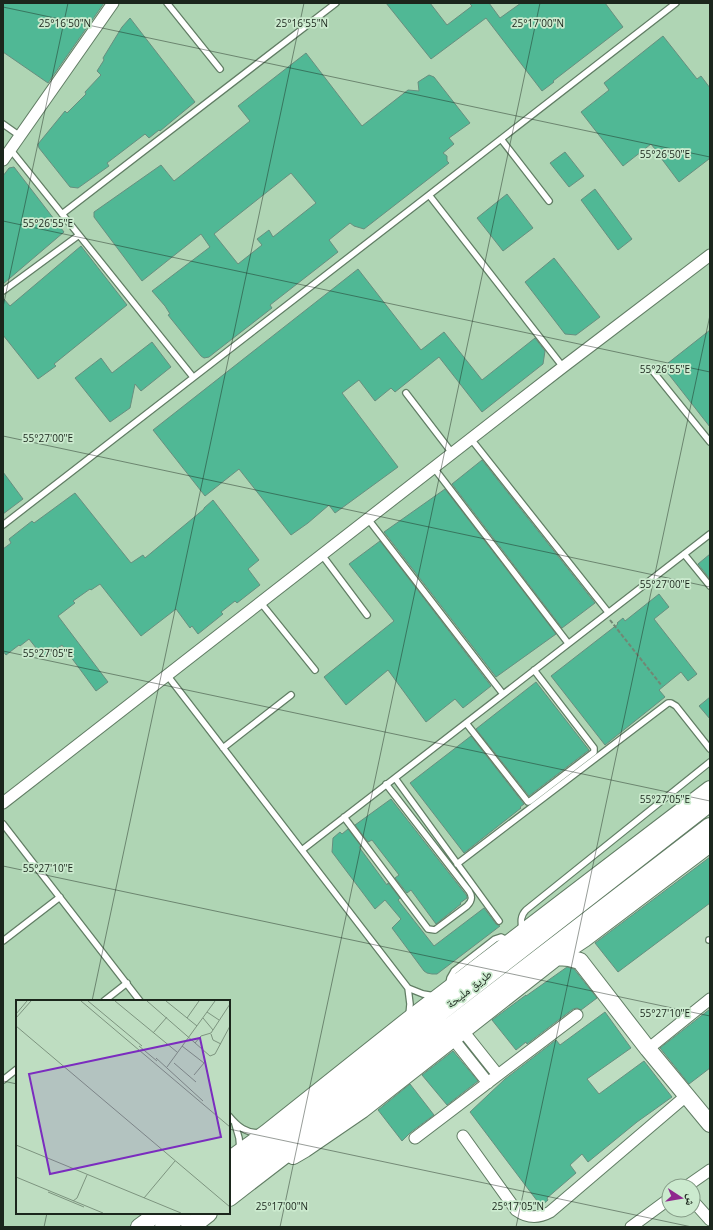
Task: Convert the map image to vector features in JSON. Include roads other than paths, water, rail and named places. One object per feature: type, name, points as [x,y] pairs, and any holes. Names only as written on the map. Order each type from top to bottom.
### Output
[{"type":"main road","name":"طريق مليحة","points":[[230,1175],[521,938],[710,802]]},
{"type":"main road","name":"طريق مليحة","points":[[230,1196],[710,827]]},
{"type":"main road","points":[[684,865],[688,844]]},
{"type":"main road","points":[[164,1227],[181,1214]]},
{"type":"main road","points":[[190,1227],[207,1214]]},
{"type":"street","points":[[3,160],[112,3]]},
{"type":"street","points":[[3,803],[452,453],[710,255]]},
{"type":"street","points":[[234,1156],[266,1133],[408,1020],[521,938],[710,789]]},
{"type":"street","points":[[276,1161],[305,1150],[362,1110],[557,958],[684,865],[710,844]]},
{"type":"street","points":[[580,961],[584,938]]},
{"type":"street","points":[[557,958],[569,958],[580,961],[648,1049],[710,1124]]},
{"type":"street","points":[[648,1049],[710,999]]},
{"type":"street","points":[[415,1138],[577,1016]]},
{"type":"street","points":[[458,1035],[498,1075]]},
{"type":"street","points":[[458,1035],[488,1083]]},
{"type":"street","points":[[463,1136],[516,1210],[529,1217],[543,1216],[550,1212],[686,1096]]},
{"type":"street","points":[[698,1178],[710,1170]]},
{"type":"street","points":[[631,1227],[661,1205]]},
{"type":"street","points":[[701,1210],[710,1220]]},
{"type":"street","points":[[139,1227],[157,1214]]},
{"type":"lane","points":[[167,3],[220,69]]},
{"type":"lane","points":[[62,214],[336,3]]},
{"type":"lane","points":[[3,525],[676,3]]},
{"type":"lane","points":[[3,124],[20,136]]},
{"type":"lane","points":[[501,139],[549,201]]},
{"type":"lane","points":[[10,149],[193,377]]},
{"type":"lane","points":[[429,195],[563,367]]},
{"type":"lane","points":[[3,291],[79,235]]},
{"type":"lane","points":[[651,370],[710,442]]},
{"type":"lane","points":[[406,393],[452,453]]},
{"type":"lane","points":[[471,439],[607,613]]},
{"type":"lane","points":[[434,468],[568,643]]},
{"type":"lane","points":[[368,519],[503,694]]},
{"type":"lane","points":[[302,850],[710,534]]},
{"type":"lane","points":[[684,554],[710,586]]},
{"type":"lane","points":[[322,555],[367,615]]},
{"type":"lane","points":[[261,603],[314,670]]},
{"type":"lane","points":[[466,723],[528,802],[594,752],[594,748],[534,670]]},
{"type":"lane","points":[[167,675],[408,988],[410,1004],[408,1020]]},
{"type":"lane","points":[[223,748],[291,695]]},
{"type":"lane","points":[[457,864],[668,703],[676,706],[710,749]]},
{"type":"lane","points":[[521,938],[521,919],[526,910],[710,762]]},
{"type":"lane","points":[[395,778],[499,922]]},
{"type":"lane","points":[[344,816],[428,929],[435,930],[467,906],[471,902],[472,898],[469,891],[386,784]]},
{"type":"lane","points":[[3,824],[139,1000]]},
{"type":"lane","points":[[3,940],[60,897]]},
{"type":"lane","points":[[105,1000],[127,983]]},
{"type":"lane","points":[[408,988],[424,994],[444,994]]},
{"type":"lane","points":[[3,1080],[16,1070]]},
{"type":"lane","points":[[230,1117],[235,1124],[239,1138],[234,1156]]},
{"type":"lane","points":[[235,1124],[250,1132],[266,1133]]}]
